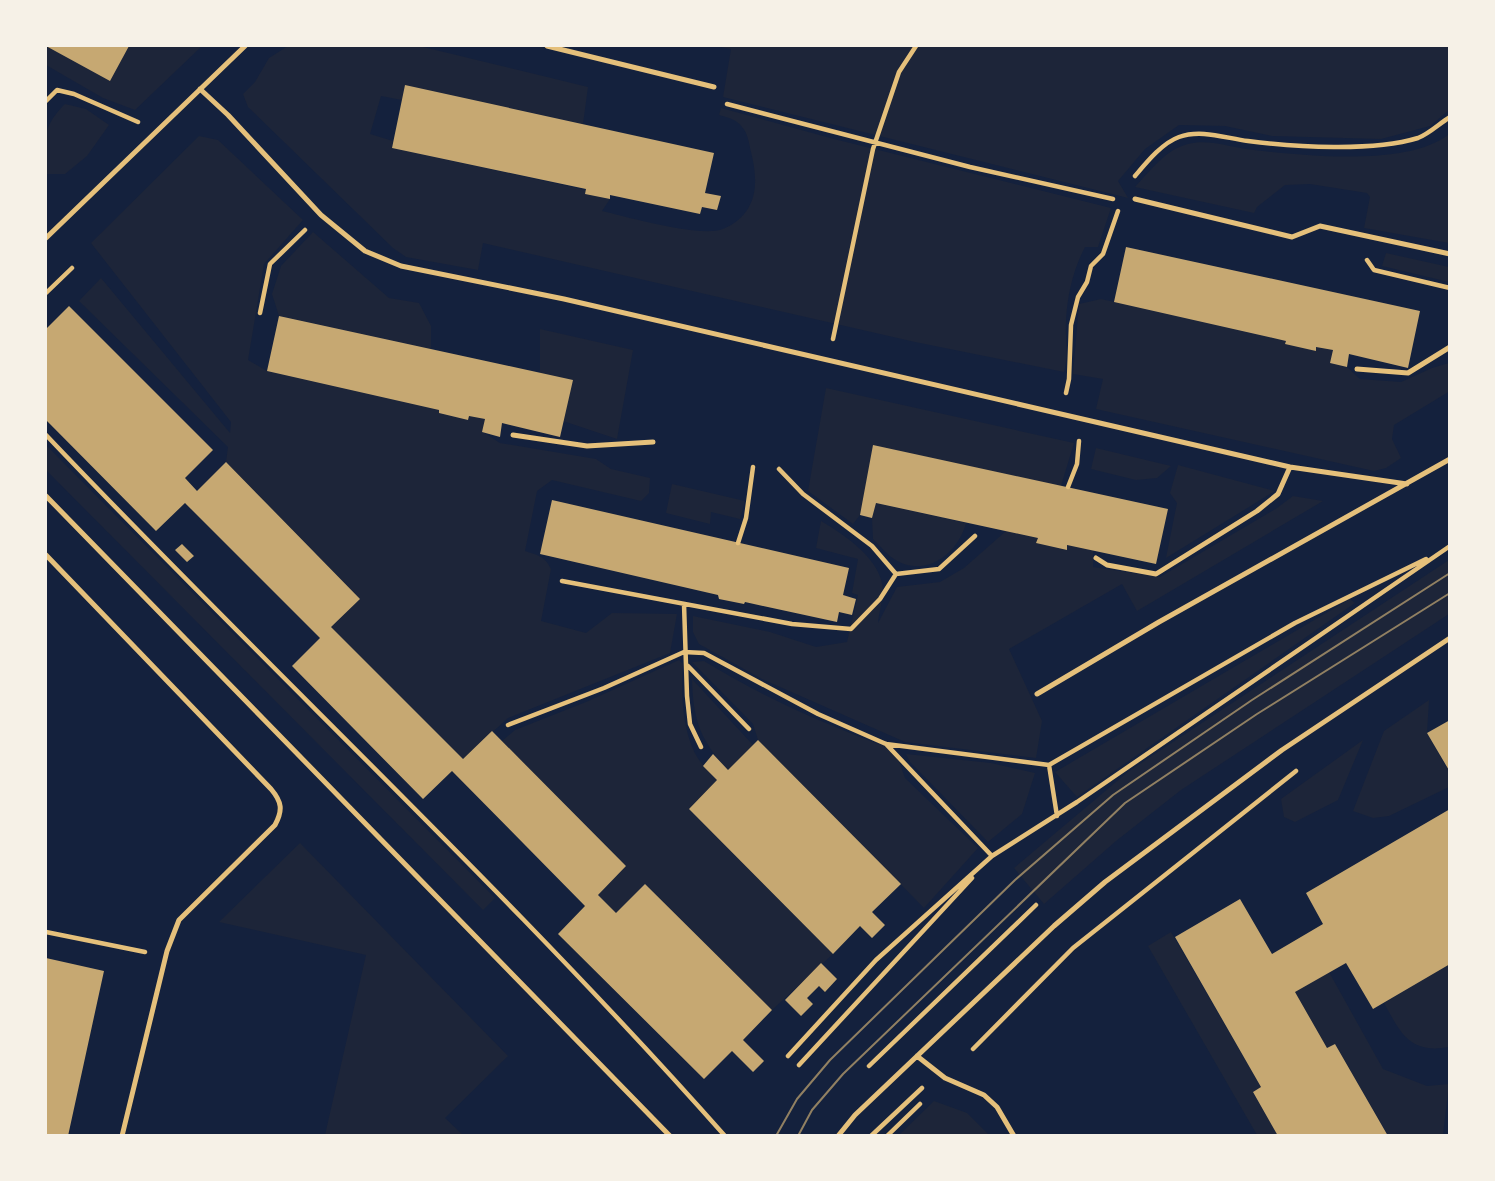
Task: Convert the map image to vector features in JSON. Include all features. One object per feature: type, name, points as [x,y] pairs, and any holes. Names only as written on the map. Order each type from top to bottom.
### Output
[{"type":"lane","points":[[46,238],[245,46]]},
{"type":"lane","points":[[547,46],[714,88]]},
{"type":"lane","points":[[200,89],[228,115],[321,215],[365,251],[401,266],[564,299],[1290,467],[1407,484]]},
{"type":"lane","points":[[1135,199],[1293,237],[1320,226],[1450,254]]},
{"type":"lane","points":[[1357,369],[1408,373],[1450,348]]},
{"type":"lane","points":[[513,435],[587,446],[653,442]]},
{"type":"lane","points":[[1037,694],[1450,458]]},
{"type":"lane","points":[[1096,558],[1107,565],[1156,574],[1257,511],[1278,494],[1290,467]]},
{"type":"lane","points":[[46,496],[670,1136]]},
{"type":"lane","points":[[46,555],[279,799],[281,812],[275,825],[178,919],[167,951],[122,1136]]},
{"type":"lane","points":[[838,1136],[855,1115],[917,1056],[1054,926],[1105,882],[1282,750],[1450,638]]},
{"type":"lane","points":[[917,1056],[945,1078],[984,1095],[997,1107],[1014,1136]]},
{"type":"path","points":[[828,362],[876,143],[899,72],[916,46]]},
{"type":"path","points":[[714,88],[724,103],[970,167],[1120,200],[1103,254],[1091,266],[1087,282],[1078,297],[1071,324],[1069,379],[1061,414]]},
{"type":"path","points":[[46,101],[57,90],[74,94],[158,130]]},
{"type":"path","points":[[1135,199],[1126,186],[1159,151],[1178,137],[1203,134],[1250,141],[1328,146],[1383,145],[1421,137],[1450,117]]},
{"type":"path","points":[[260,313],[270,264],[321,215]]},
{"type":"path","points":[[1349,233],[1374,270],[1450,288]]},
{"type":"path","points":[[46,293],[72,268]]},
{"type":"path","points":[[1068,487],[1077,464],[1081,419]]},
{"type":"path","points":[[46,435],[565,960],[725,1136]]},
{"type":"path","points":[[738,543],[746,518],[753,467]]},
{"type":"path","points":[[779,469],[803,494],[872,546],[896,574]]},
{"type":"path","points":[[896,574],[939,569],[975,536]]},
{"type":"path","points":[[788,1056],[876,960],[992,856],[1057,816],[1450,546]]},
{"type":"path","points":[[508,725],[604,688],[684,652],[704,653],[818,714],[886,744],[1049,765],[1295,623],[1440,553]]},
{"type":"path","points":[[562,581],[792,624],[851,629],[880,599],[896,574]]},
{"type":"path","points":[[684,604],[687,696],[691,724],[701,747]]},
{"type":"path","points":[[687,665],[749,729]]},
{"type":"path","points":[[886,744],[992,856]]},
{"type":"path","points":[[973,1049],[1073,948],[1307,762]]},
{"type":"path","points":[[1049,765],[1057,816]]},
{"type":"path","points":[[799,1065],[992,856]]},
{"type":"path","points":[[866,1070],[1036,905]]},
{"type":"path","points":[[46,932],[139,952],[167,951]]},
{"type":"path","points":[[873,1135],[937,1072]]},
{"type":"path","points":[[887,1136],[920,1104]]},
{"type":"shaded area","points":[[46,46],[202,46],[135,110],[103,98],[46,65]]},
{"type":"shaded area","points":[[288,46],[419,46],[588,87],[583,124],[405,85],[402,100],[381,96],[370,134],[393,141],[392,148],[586,190],[585,194],[610,199],[602,211],[664,226],[698,231],[723,229],[735,223],[749,206],[753,197],[755,175],[748,139],[737,122],[719,115],[721,108],[1111,208],[1098,247],[1085,247],[1074,274],[1067,312],[1064,372],[915,342],[483,243],[478,270],[406,257],[393,248],[248,107],[243,94],[255,82],[269,58]]},
{"type":"shaded area","points":[[716,46],[1449,46],[1449,110],[1430,126],[1381,139],[1272,136],[1225,126],[1179,125],[1145,149],[1118,181],[1128,198],[723,97],[731,49]]},
{"type":"shaded area","points":[[65,104],[86,109],[109,125],[87,156],[65,174],[46,174],[46,136],[51,121]]},
{"type":"shaded area","points":[[1449,134],[1449,243],[1364,228],[1370,197],[1367,193],[1310,184],[1285,185],[1257,207],[1254,213],[1135,187],[1166,156],[1180,147],[1195,143],[1322,156],[1380,155],[1407,152],[1431,145]]},
{"type":"shaded area","points":[[199,136],[218,140],[303,220],[264,264],[248,360],[267,371],[439,410],[439,413],[468,420],[469,416],[485,419],[483,432],[500,443],[596,459],[611,469],[650,478],[649,493],[641,501],[552,480],[537,491],[525,551],[543,559],[551,569],[541,621],[586,633],[612,613],[677,614],[670,653],[508,718],[463,759],[331,627],[360,599],[226,462],[228,447],[79,301],[101,278],[230,433],[231,422],[91,243]]},
{"type":"shaded area","points":[[313,232],[389,298],[419,303],[431,326],[431,349],[279,316],[272,294],[281,266]]},
{"type":"shaded area","points":[[1386,253],[1449,267],[1449,282],[1382,266]]},
{"type":"shaded area","points":[[1101,299],[1316,350],[1316,347],[1333,350],[1330,363],[1347,367],[1360,379],[1401,382],[1449,363],[1450,391],[1394,425],[1392,439],[1401,458],[1386,468],[1374,471],[1096,409],[1103,379],[1073,374],[1079,304]]},
{"type":"shaded area","points":[[540,329],[633,350],[617,439],[563,421],[540,373]]},
{"type":"shaded area","points":[[826,388],[1074,443],[1061,486],[874,446],[860,515],[853,524],[808,491]]},
{"type":"shaded area","points":[[46,445],[495,898],[483,910],[46,470]]},
{"type":"shaded area","points":[[1096,448],[1171,466],[1157,478],[1136,480],[1091,469]]},
{"type":"shaded area","points":[[1178,465],[1275,491],[1166,558],[1177,503],[1170,493]]},
{"type":"shaded area","points":[[672,484],[745,501],[740,519],[711,512],[710,524],[666,513]]},
{"type":"shaded area","points":[[1293,496],[1323,501],[1137,611],[1122,584],[1009,649],[1042,721],[1036,758],[905,742],[762,679],[699,644],[693,632],[693,616],[770,632],[816,647],[847,642],[858,595],[852,593],[858,559],[816,548],[821,521],[851,541],[876,569],[883,590],[878,623],[897,587],[940,582],[964,568],[1006,531],[1038,538],[1037,543],[1067,550],[1067,545],[1093,550],[1093,567],[1160,577]]},
{"type":"shaded area","points":[[876,503],[966,523],[956,545],[939,560],[928,565],[906,564],[891,557],[873,539],[872,518]]},
{"type":"shaded area","points":[[1449,560],[1449,614],[1181,790],[1116,841],[1044,904],[1014,868],[1129,771]]},
{"type":"shaded area","points":[[1350,599],[1355,603],[1077,797],[1055,772]]},
{"type":"shaded area","points":[[679,660],[683,664],[683,707],[689,739],[698,758],[717,780],[689,809],[833,954],[772,1010],[645,884],[616,913],[598,895],[626,866],[502,741],[515,730],[586,702]]},
{"type":"shaded area","points":[[704,661],[797,710],[895,750],[905,778],[978,848],[924,908],[758,740],[753,724],[692,662]]},
{"type":"shaded area","points":[[692,679],[753,745],[728,770],[711,749],[700,729],[694,706]]},
{"type":"shaded area","points":[[1429,700],[1427,733],[1449,772],[1449,787],[1389,816],[1373,818],[1353,811],[1384,731]]},
{"type":"shaded area","points":[[1363,740],[1338,800],[1295,822],[1284,817],[1281,799]]},
{"type":"shaded area","points":[[906,754],[991,763],[1035,773],[1022,814],[988,842],[910,762]]},
{"type":"shaded area","points":[[300,843],[508,1056],[445,1118],[463,1135],[325,1135],[366,955],[219,922]]},
{"type":"shaded area","points":[[1171,932],[1261,1087],[1253,1093],[1278,1135],[1257,1135],[1148,946]]},
{"type":"shaded area","points":[[1449,964],[1449,1047],[1425,1047],[1416,1044],[1402,1032],[1384,1003]]},
{"type":"shaded area","points":[[1329,972],[1383,1069],[1427,1086],[1449,1084],[1443,1135],[1388,1135],[1335,1044],[1327,1048],[1295,992]]},
{"type":"shaded area","points":[[934,1101],[967,1113],[989,1135],[899,1135]]},
{"type":"building","points":[[46,46],[129,46],[110,81]]},
{"type":"building","points":[[405,85],[714,153],[705,193],[721,196],[717,210],[702,207],[700,214],[610,195],[610,199],[585,194],[586,189],[392,148]]},
{"type":"building","points":[[1126,247],[1420,311],[1408,368],[1349,354],[1347,367],[1330,363],[1333,350],[1316,347],[1316,351],[1285,344],[1286,341],[1114,302]]},
{"type":"building","points":[[69,306],[213,450],[185,478],[197,491],[226,462],[360,599],[331,627],[463,759],[492,731],[626,866],[598,895],[616,913],[645,884],[772,1010],[743,1040],[764,1061],[753,1072],[732,1051],[704,1079],[558,934],[585,906],[452,771],[423,799],[292,666],[320,638],[185,503],[156,531],[46,420],[46,329]]},
{"type":"building","points":[[279,316],[573,380],[560,437],[502,423],[500,437],[482,432],[485,419],[469,416],[468,420],[439,413],[439,410],[267,371]]},
{"type":"building","points":[[873,445],[1168,509],[1156,564],[1067,545],[1067,550],[1036,543],[1038,538],[876,503],[872,518],[860,515]]},
{"type":"building","points":[[552,500],[849,568],[843,595],[856,599],[852,615],[839,612],[837,622],[745,602],[744,604],[719,599],[718,595],[540,554]]},
{"type":"building","points":[[182,544],[194,556],[187,562],[175,550]]},
{"type":"building","points":[[1450,720],[1450,772],[1427,733]]},
{"type":"building","points":[[758,740],[901,884],[872,912],[885,925],[872,938],[860,926],[833,954],[689,809],[717,780],[703,766],[713,754],[728,770]]},
{"type":"building","points":[[1450,809],[1450,964],[1373,1009],[1346,963],[1295,992],[1327,1048],[1335,1044],[1388,1136],[1278,1136],[1253,1092],[1261,1087],[1175,937],[1240,899],[1272,954],[1323,924],[1306,893]]},
{"type":"building","points":[[46,958],[104,971],[68,1136],[46,1136]]},
{"type":"building","points":[[821,963],[837,979],[825,992],[819,986],[807,998],[813,1004],[801,1016],[785,1000]]},
{"type":"tram line","points":[[776,1136],[797,1099],[830,1060],[1015,880],[1113,795],[1252,700],[1450,573]]},
{"type":"tram line","points":[[798,1136],[812,1110],[843,1074],[1125,803],[1257,714],[1450,593]]}]
